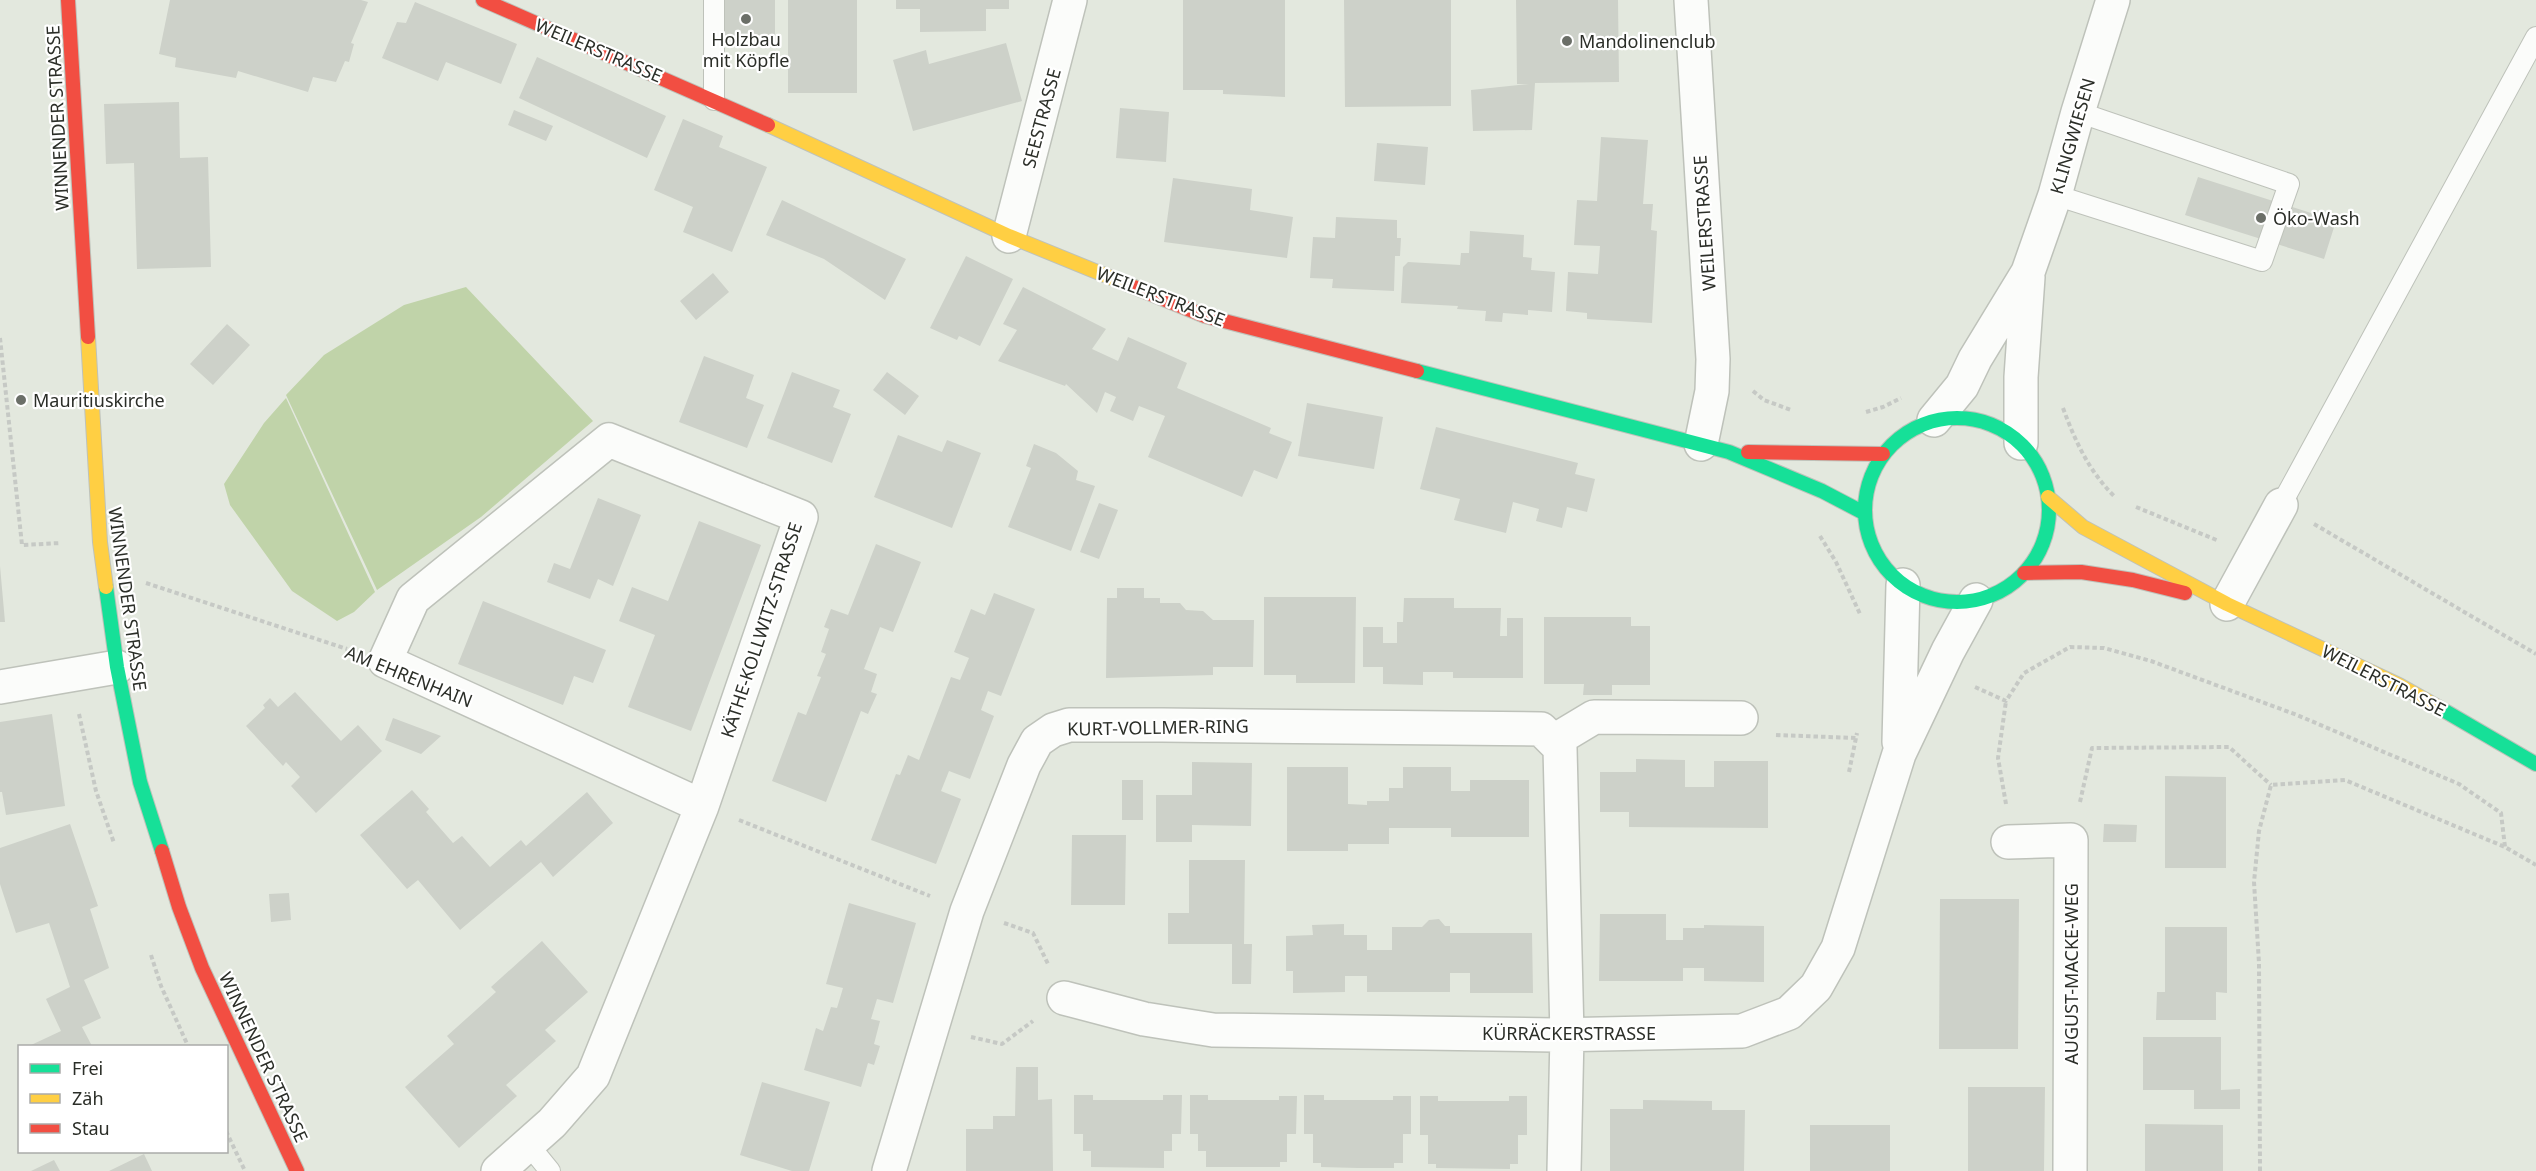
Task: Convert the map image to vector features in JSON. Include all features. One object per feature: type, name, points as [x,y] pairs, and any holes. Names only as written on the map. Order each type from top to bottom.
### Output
[{"type":"street","name":"WINNENDER STRASSE","points":[[68,0],[100,542],[117,667],[140,782],[179,907],[202,968],[297,1171]]},
{"type":"street","name":"WEILERSTRASSE","points":[[483,0],[714,100],[1009,236],[1205,316],[1715,448],[1822,491],[1864,513]]},
{"type":"street","name":"SEESTRASSE","points":[[1009,236],[1070,0]]},
{"type":"street","name":"WEILERSTRASSE","points":[[1691,0],[1713,359],[1715,448]]},
{"type":"street","name":"KLINGWIESEN","points":[[1934,420],[1962,386],[1975,359],[2028,272],[2055,195],[2113,0]]},
{"type":"street","name":"KLINGWIESEN","points":[[2021,442],[2021,377],[2028,272]]},
{"type":"street","points":[[1965,417],[1994,425],[2021,442],[2039,467],[2048,497],[2048,525],[2039,551],[2024,573],[1994,595],[1976,600],[1951,602],[1926,597],[1903,585],[1887,571],[1875,554],[1867,534],[1864,513],[1869,482],[1883,454],[1905,433],[1934,420],[1965,417]]},
{"type":"street","name":"KÄTHE-KOLLWITZ-STRASSE","points":[[384,662],[412,599],[609,440],[801,517],[702,806],[592,1076],[552,1123],[498,1171]]},
{"type":"street","name":"WEILERSTRASSE","points":[[1715,448],[1883,454]]},
{"type":"street","name":"WEILERSTRASSE","points":[[2048,497],[2083,527],[2227,604],[2398,685],[2536,764]]},
{"type":"street","points":[[2227,604],[2281,505]]},
{"type":"street","name":"WEILERSTRASSE","points":[[2024,573],[2080,572],[2112,577],[2227,604]]},
{"type":"street","name":"KÜRRÄCKERSTRASSE","points":[[1899,754],[1903,585]]},
{"type":"street","name":"KÜRRÄCKERSTRASSE","points":[[1064,998],[1144,1019],[1213,1030],[1567,1035],[1742,1031],[1789,1013],[1816,987],[1838,948],[1899,754],[1938,671],[1976,600]]},
{"type":"street","name":"AM EHRENHAIN","points":[[384,662],[702,806]]},
{"type":"street","points":[[0,687],[117,667]]},
{"type":"street","points":[[1564,1171],[1567,1035],[1560,748],[1554,741],[1594,717],[1741,718]]},
{"type":"street","name":"KURT-VOLLMER-RING","points":[[889,1171],[967,911],[1024,765],[1037,741],[1053,730],[1069,725],[1540,729],[1554,741]]},
{"type":"street","points":[[2007,843],[2071,840]]},
{"type":"street","name":"AUGUST-MACKE-WEG","points":[[2070,1171],[2071,840]]},
{"type":"lane","points":[[714,0],[714,100]]},
{"type":"lane","points":[[2281,505],[2536,37]]},
{"type":"lane","points":[[2055,195],[2262,261],[2289,184],[2078,112]]},
{"type":"lane","points":[[528,1144],[550,1171]]},
{"type":"path","points":[[0,338],[22,545],[100,542]]},
{"type":"path","points":[[2021,377],[2054,385],[2072,432],[2097,479],[2118,500]]},
{"type":"path","points":[[1748,386],[1764,400],[1796,411]]},
{"type":"path","points":[[1856,415],[1883,407],[1902,397]]},
{"type":"path","points":[[1822,491],[1808,526],[1817,532],[1836,562],[1862,619]]},
{"type":"path","points":[[2129,504],[2255,555]]},
{"type":"path","points":[[2281,505],[2536,654]]},
{"type":"path","name":"AM EHRENHAIN","points":[[144,582],[384,662]]},
{"type":"path","points":[[2007,843],[2005,798],[1998,758],[2006,701],[2024,673],[2070,647],[2104,648],[2151,662],[2297,715],[2459,784],[2501,813],[2505,847]]},
{"type":"path","points":[[1938,671],[2006,701]]},
{"type":"path","points":[[1741,718],[1742,735],[1856,738]]},
{"type":"path","points":[[1848,774],[1858,727]]},
{"type":"path","points":[[2071,840],[2092,748],[2229,747],[2271,785],[2345,780],[2505,847],[2536,865]]},
{"type":"path","points":[[2260,1171],[2259,963],[2254,882],[2259,831],[2271,785]]},
{"type":"path","points":[[702,806],[967,911],[1033,933],[1064,998],[1002,1044],[933,1027]]},
{"type":"path","points":[[228,1135],[244,1171]]},
{"type":"green space","points":[[466,287],[593,421],[481,517],[377,590],[286,395],[324,355],[404,305]]},
{"type":"green space","points":[[286,398],[375,592],[354,612],[337,621],[292,591],[230,505],[224,484],[264,423]]},
{"type":"building","points":[[170,0],[361,0],[368,2],[351,43],[354,44],[349,62],[345,61],[336,82],[313,77],[308,92],[238,71],[236,78],[175,67],[176,58],[159,54]]},
{"type":"building","name":"Holzbau mit Köpfle","points":[[716,0],[775,0],[775,37],[716,37]]},
{"type":"building","points":[[788,0],[857,0],[857,93],[788,93]]},
{"type":"building","points":[[896,0],[1009,0],[1009,9],[986,9],[986,31],[920,32],[920,9],[896,9]]},
{"type":"building","points":[[1183,0],[1285,0],[1285,97],[1223,94],[1223,90],[1183,90]]},
{"type":"building","points":[[1344,0],[1451,0],[1451,106],[1345,107]]},
{"type":"building","name":"Mandolinenclub","points":[[1516,0],[1618,0],[1619,82],[1535,83],[1532,130],[1473,131],[1471,90],[1529,84],[1517,84]]},
{"type":"building","points":[[415,2],[517,44],[501,84],[446,62],[438,81],[382,58],[397,22],[406,23]]},
{"type":"building","points":[[1006,43],[1022,101],[913,131],[893,60],[926,50],[929,64]]},
{"type":"building","points":[[537,57],[666,116],[647,158],[519,98]]},
{"type":"building","points":[[179,102],[180,158],[208,157],[211,267],[137,269],[134,163],[106,164],[104,104]]},
{"type":"building","points":[[1120,108],[1169,112],[1166,162],[1116,158]]},
{"type":"building","points":[[514,110],[553,126],[546,141],[508,125]]},
{"type":"building","points":[[683,119],[723,136],[719,147],[767,167],[732,252],[683,232],[693,207],[654,190]]},
{"type":"building","points":[[1601,137],[1648,140],[1643,204],[1653,204],[1651,230],[1657,231],[1652,323],[1587,319],[1587,313],[1566,311],[1568,272],[1598,274],[1600,246],[1574,245],[1577,200],[1597,201]]},
{"type":"building","points":[[1377,143],[1428,147],[1425,185],[1374,181]]},
{"type":"building","name":"Öko-Wash","points":[[2198,177],[2336,221],[2324,259],[2185,215]]},
{"type":"building","points":[[1173,178],[1252,189],[1250,210],[1293,217],[1287,258],[1164,242]]},
{"type":"building","points":[[782,200],[906,259],[885,300],[824,259],[766,235]]},
{"type":"building","points":[[1336,217],[1397,220],[1397,238],[1401,238],[1400,256],[1395,256],[1394,291],[1332,288],[1333,279],[1310,278],[1313,237],[1335,238]]},
{"type":"building","points":[[1470,231],[1524,235],[1523,257],[1532,258],[1531,270],[1555,272],[1552,312],[1528,310],[1528,315],[1503,313],[1502,322],[1485,321],[1486,311],[1457,309],[1458,306],[1401,303],[1403,267],[1408,262],[1460,265],[1461,253],[1469,253]]},
{"type":"building","points":[[966,256],[1013,279],[980,346],[959,336],[957,340],[930,328]]},
{"type":"building","points":[[713,273],[729,292],[696,320],[680,301]]},
{"type":"building","points":[[1023,287],[1106,329],[1092,349],[1118,361],[1128,337],[1187,363],[1177,388],[1271,428],[1269,433],[1292,442],[1277,479],[1254,470],[1242,497],[1148,457],[1165,416],[1139,406],[1133,421],[1110,411],[1116,397],[1105,392],[1097,413],[1066,384],[1065,386],[998,361],[1017,330],[1003,324]]},
{"type":"building","points":[[227,324],[250,345],[213,385],[190,364]]},
{"type":"building","points":[[704,356],[754,375],[746,398],[764,405],[747,448],[679,422]]},
{"type":"building","points":[[792,372],[840,390],[833,407],[851,414],[832,463],[767,438]]},
{"type":"building","points":[[887,372],[919,396],[905,415],[873,390]]},
{"type":"building","points":[[1307,403],[1383,417],[1374,469],[1298,456]]},
{"type":"building","points":[[1436,427],[1578,463],[1575,474],[1595,479],[1587,512],[1567,507],[1562,528],[1536,521],[1539,509],[1513,502],[1506,533],[1454,520],[1460,499],[1420,489]]},
{"type":"building","points":[[898,435],[942,452],[947,440],[981,453],[952,528],[874,497]]},
{"type":"building","points":[[1034,444],[1056,453],[1078,471],[1076,480],[1095,486],[1071,551],[1008,527],[1031,468],[1026,466]]},
{"type":"building","points":[[598,498],[641,515],[613,586],[598,579],[590,599],[547,582],[554,563],[570,569]]},
{"type":"building","points":[[1099,503],[1118,510],[1099,559],[1080,552]]},
{"type":"building","points":[[699,521],[761,545],[691,731],[628,707],[655,635],[619,621],[632,587],[668,601]]},
{"type":"building","points":[[876,544],[921,562],[893,632],[880,627],[864,669],[877,674],[871,692],[877,694],[868,714],[861,711],[826,802],[772,781],[798,712],[806,715],[821,677],[817,676],[826,654],[821,652],[829,629],[824,627],[831,609],[848,615]]},
{"type":"building","points":[[0,566],[5,622],[0,622]]},
{"type":"building","points":[[1117,588],[1144,588],[1144,598],[1160,598],[1160,603],[1180,603],[1186,610],[1203,611],[1213,620],[1254,620],[1253,667],[1213,667],[1213,675],[1106,678],[1107,598],[1117,598]]},
{"type":"building","points":[[994,593],[1035,609],[1001,696],[988,691],[981,710],[994,716],[970,779],[949,771],[941,791],[961,799],[936,864],[871,840],[896,774],[900,775],[908,755],[919,760],[951,677],[960,680],[969,658],[954,652],[971,609],[985,615]]},
{"type":"building","points":[[1264,597],[1356,597],[1355,683],[1296,683],[1296,675],[1264,675]]},
{"type":"building","points":[[1404,598],[1454,598],[1454,608],[1501,608],[1500,636],[1507,636],[1507,618],[1523,618],[1523,678],[1453,678],[1453,672],[1423,672],[1423,685],[1383,684],[1383,667],[1363,667],[1363,627],[1383,627],[1383,643],[1397,643],[1397,622],[1403,622]]},
{"type":"building","points":[[483,601],[606,650],[593,683],[574,676],[563,705],[458,664]]},
{"type":"building","points":[[1544,617],[1631,617],[1631,626],[1650,626],[1650,685],[1612,685],[1612,695],[1583,695],[1584,684],[1544,684]]},
{"type":"building","points":[[295,692],[341,741],[358,725],[382,751],[316,813],[291,786],[300,777],[286,762],[283,766],[246,726],[265,708],[263,705],[270,698],[278,707]]},
{"type":"building","points":[[52,714],[65,806],[6,815],[2,792],[0,792],[0,722]]},
{"type":"building","points":[[393,718],[441,736],[421,754],[385,740]]},
{"type":"building","points":[[1636,759],[1685,760],[1685,787],[1714,787],[1714,761],[1768,761],[1768,828],[1629,827],[1629,812],[1600,812],[1600,772],[1636,772]]},
{"type":"building","points":[[1192,762],[1252,763],[1251,826],[1192,825],[1192,842],[1156,842],[1156,795],[1192,795]]},
{"type":"building","points":[[1287,767],[1348,767],[1348,804],[1367,805],[1367,801],[1389,801],[1389,788],[1403,788],[1403,767],[1451,767],[1451,791],[1470,791],[1470,780],[1529,780],[1529,837],[1451,837],[1451,828],[1389,828],[1389,844],[1348,844],[1348,851],[1287,851]]},
{"type":"building","points":[[2165,776],[2226,777],[2226,868],[2165,868]]},
{"type":"building","points":[[1122,780],[1143,780],[1143,820],[1122,820]]},
{"type":"building","points":[[412,790],[429,809],[426,812],[453,843],[462,836],[490,867],[521,840],[526,846],[587,792],[613,823],[553,877],[541,862],[460,930],[418,880],[407,889],[360,835]]},
{"type":"building","points":[[70,824],[98,906],[90,909],[109,968],[84,980],[101,1018],[82,1027],[91,1045],[31,1045],[61,1031],[46,999],[70,987],[49,923],[16,933],[0,884],[0,848]]},
{"type":"building","points":[[2104,824],[2137,825],[2136,842],[2103,842]]},
{"type":"building","points":[[1072,835],[1126,835],[1125,905],[1071,905]]},
{"type":"building","points":[[1189,860],[1245,860],[1244,944],[1252,944],[1251,984],[1232,984],[1232,944],[1168,944],[1168,913],[1189,913]]},
{"type":"building","points":[[289,893],[291,920],[271,922],[269,894]]},
{"type":"building","points":[[1940,899],[2019,899],[2018,1049],[1939,1049]]},
{"type":"building","points":[[849,903],[916,923],[893,1003],[877,999],[871,1019],[880,1021],[874,1044],[880,1046],[874,1065],[868,1063],[861,1087],[804,1070],[816,1028],[823,1031],[831,1007],[837,1008],[843,988],[826,984]]},
{"type":"building","points":[[1600,914],[1666,914],[1666,940],[1683,940],[1683,928],[1704,928],[1704,925],[1764,926],[1764,982],[1704,981],[1704,968],[1683,968],[1683,981],[1599,981]]},
{"type":"building","points":[[1439,919],[1445,926],[1450,926],[1450,933],[1532,933],[1533,993],[1470,993],[1470,973],[1450,973],[1450,992],[1367,992],[1367,976],[1345,976],[1345,992],[1293,993],[1293,971],[1286,971],[1286,936],[1313,935],[1312,925],[1344,924],[1344,935],[1367,935],[1367,950],[1392,950],[1392,927],[1422,927],[1429,920]]},
{"type":"building","points":[[2165,927],[2227,927],[2227,993],[2216,992],[2216,1020],[2156,1020],[2157,992],[2165,992]]},
{"type":"building","points":[[542,941],[588,992],[545,1030],[556,1041],[506,1085],[517,1096],[459,1148],[405,1087],[454,1044],[447,1036],[496,992],[491,987]]},
{"type":"building","points":[[2143,1037],[2221,1037],[2221,1090],[2240,1089],[2240,1109],[2194,1109],[2194,1090],[2143,1090]]},
{"type":"building","points":[[1016,1067],[1038,1067],[1038,1100],[1052,1099],[1053,1171],[966,1171],[966,1129],[993,1129],[993,1116],[1015,1116]]},
{"type":"building","points":[[762,1082],[830,1102],[809,1171],[792,1171],[740,1155]]},
{"type":"building","points":[[1968,1087],[2045,1087],[2044,1171],[1968,1171]]},
{"type":"building","points":[[1074,1095],[1093,1095],[1093,1100],[1163,1100],[1163,1095],[1182,1095],[1181,1134],[1172,1134],[1172,1151],[1164,1151],[1164,1168],[1091,1167],[1091,1151],[1083,1151],[1083,1134],[1074,1134]]},
{"type":"building","points":[[1190,1095],[1208,1095],[1208,1100],[1279,1100],[1279,1096],[1297,1096],[1296,1134],[1287,1134],[1287,1162],[1280,1162],[1280,1167],[1206,1167],[1206,1151],[1198,1151],[1198,1134],[1190,1134]]},
{"type":"building","points":[[1304,1095],[1324,1095],[1324,1100],[1393,1100],[1393,1096],[1411,1096],[1411,1134],[1403,1134],[1403,1163],[1394,1163],[1394,1168],[1358,1168],[1321,1167],[1321,1163],[1313,1163],[1313,1134],[1304,1134]]},
{"type":"building","points":[[1420,1096],[1438,1096],[1438,1101],[1509,1101],[1509,1096],[1527,1096],[1527,1135],[1518,1135],[1518,1164],[1510,1164],[1510,1169],[1436,1168],[1436,1164],[1428,1164],[1428,1135],[1420,1135]]},
{"type":"building","points":[[1643,1100],[1712,1101],[1712,1110],[1745,1110],[1744,1171],[1610,1171],[1610,1109],[1643,1109]]},
{"type":"building","points":[[2145,1124],[2223,1125],[2223,1171],[2145,1171]]},
{"type":"building","points":[[1810,1125],[1890,1125],[1890,1171],[1810,1171]]},
{"type":"building","points":[[144,1154],[152,1171],[109,1171]]},
{"type":"building","points":[[54,1160],[60,1171],[31,1171]]},
{"type":"traffic: fast","points":[[1417,371],[1729,452],[1822,491],[1864,513]]},
{"type":"traffic: fast","points":[[1957,418],[1992,425],[2022,445],[2042,475],[2049,510],[2042,545],[2022,575],[1992,595],[1957,602],[1922,595],[1892,575],[1872,545],[1865,510],[1872,475],[1892,445],[1922,425],[1957,418]]},
{"type":"traffic: fast","points":[[106,587],[117,667],[140,782],[162,851]]},
{"type":"traffic: fast","points":[[2438,707],[2536,764]]},
{"type":"traffic: slow","points":[[768,125],[1009,236],[1134,287]]},
{"type":"traffic: slow","points":[[88,337],[100,542],[106,587]]},
{"type":"traffic: slow","points":[[2048,497],[2083,527],[2227,604],[2399,685],[2438,707]]},
{"type":"traffic: jam","points":[[68,0],[88,337]]},
{"type":"traffic: jam","points":[[483,0],[768,125]]},
{"type":"traffic: jam","points":[[1134,287],[1205,316],[1417,371]]},
{"type":"traffic: jam","points":[[1748,452],[1883,454]]},
{"type":"traffic: jam","points":[[2024,573],[2081,572],[2133,580],[2185,593]]},
{"type":"traffic: jam","points":[[162,851],[179,907],[202,968],[297,1171]]},
{"type":"place","name":"Holzbau mit Köpfle","points":[[746,19]]},
{"type":"place","name":"Mandolinenclub","points":[[1567,41]]},
{"type":"place","name":"Öko-Wash","points":[[2261,218]]},
{"type":"place","name":"Mauritiuskirche","points":[[21,400]]}]
